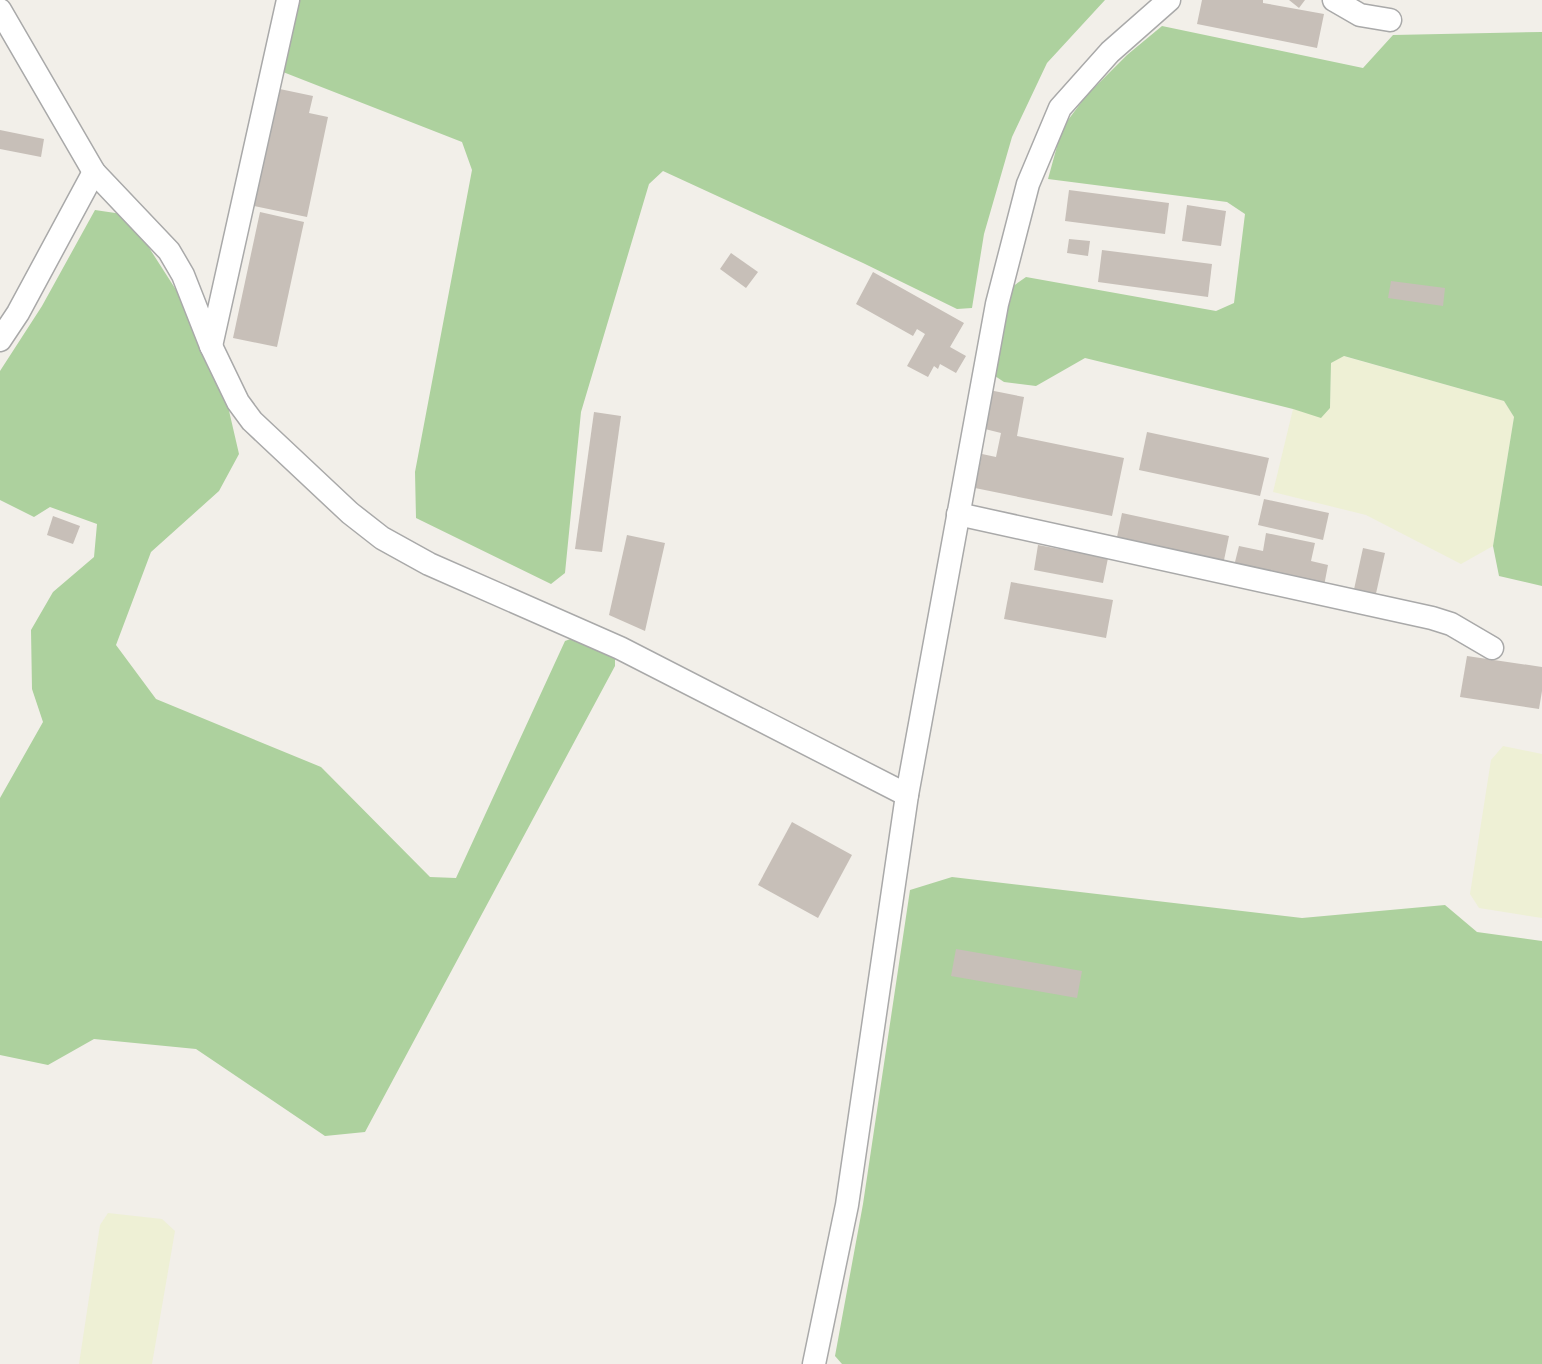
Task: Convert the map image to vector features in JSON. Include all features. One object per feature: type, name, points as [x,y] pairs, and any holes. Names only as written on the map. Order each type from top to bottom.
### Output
[{"type":"street","points":[[211,346],[288,0]]},
{"type":"street","points":[[814,1364],[846,1206],[906,795],[997,304],[1032,176],[1060,108],[1110,52],[1169,0]]},
{"type":"street","points":[[1334,0],[1360,15],[1390,20]]},
{"type":"street","points":[[0,10],[94,172],[168,251],[183,275],[211,346],[238,402],[252,421],[350,513],[382,538],[429,564],[620,648],[906,795]]},
{"type":"street","points":[[0,340],[18,313],[94,172]]},
{"type":"street","points":[[958,514],[1432,618],[1450,624],[1492,648]]},
{"type":"green space","points":[[298,0],[1105,0],[1047,63],[1012,137],[984,234],[972,308],[957,309],[863,263],[663,171],[649,184],[581,412],[565,573],[551,584],[416,518],[415,472],[472,170],[462,142],[283,72]]},
{"type":"green space","points":[[1162,26],[1363,68],[1393,35],[1542,32],[1542,586],[1499,576],[1493,546],[1514,417],[1504,401],[1344,356],[1331,363],[1330,408],[1321,418],[1293,409],[1085,358],[1036,386],[1004,382],[992,374],[1009,289],[1026,277],[1216,311],[1234,303],[1245,214],[1227,202],[1048,179],[1062,128],[1086,96],[1127,55]]},
{"type":"green space","points":[[95,210],[122,214],[146,243],[187,307],[227,402],[239,454],[219,491],[151,552],[116,645],[156,699],[321,767],[430,877],[456,878],[565,641],[576,637],[615,659],[615,666],[365,1132],[325,1136],[196,1049],[94,1039],[48,1065],[0,1055],[0,798],[43,722],[32,689],[31,630],[53,592],[94,557],[97,524],[50,507],[34,517],[0,500],[0,371],[42,306]]},
{"type":"green space","points":[[1343,356],[1504,401],[1514,417],[1493,546],[1461,564],[1366,515],[1273,492],[1293,409],[1321,417],[1330,408],[1331,363]]},
{"type":"green space","points":[[1503,746],[1542,754],[1542,918],[1479,908],[1470,894],[1491,760]]},
{"type":"green space","points":[[952,877],[1302,918],[1445,905],[1477,932],[1542,941],[1542,1364],[842,1364],[835,1356],[863,1204],[910,890]]},
{"type":"green space","points":[[108,1213],[162,1219],[175,1231],[152,1364],[79,1364],[100,1225]]},
{"type":"building","points":[[1202,0],[1263,0],[1263,3],[1324,14],[1317,48],[1197,24]]},
{"type":"building","points":[[1289,0],[1305,0],[1299,8]]},
{"type":"building","points":[[275,88],[313,96],[309,113],[328,117],[307,217],[249,205]]},
{"type":"building","points":[[0,130],[44,139],[41,157],[0,149]]},
{"type":"building","points":[[1069,190],[1169,203],[1165,234],[1065,221]]},
{"type":"building","points":[[1187,205],[1226,211],[1221,246],[1182,241]]},
{"type":"building","points":[[260,212],[304,222],[277,347],[233,338]]},
{"type":"building","points":[[1069,239],[1090,241],[1088,256],[1067,253]]},
{"type":"building","points":[[1102,250],[1212,264],[1208,297],[1098,282]]},
{"type":"building","points":[[731,253],[758,272],[746,288],[720,269]]},
{"type":"building","points":[[873,272],[964,323],[950,347],[966,356],[956,373],[940,364],[938,369],[934,366],[928,377],[907,366],[925,334],[917,329],[913,336],[856,304]]},
{"type":"building","points":[[1391,281],[1445,288],[1443,306],[1388,298]]},
{"type":"building","points":[[989,390],[1024,397],[1017,436],[1124,458],[1112,516],[975,488],[982,454],[996,457],[1001,433],[981,428]]},
{"type":"building","points":[[594,412],[621,416],[602,552],[575,549]]},
{"type":"building","points":[[1147,432],[1269,458],[1260,496],[1139,470]]},
{"type":"building","points":[[1264,499],[1329,513],[1323,540],[1258,525]]},
{"type":"building","points":[[1122,513],[1229,536],[1223,565],[1116,542]]},
{"type":"building","points":[[53,516],[80,526],[73,544],[47,535]]},
{"type":"building","points":[[1266,533],[1315,543],[1311,561],[1328,565],[1324,586],[1234,566],[1239,546],[1263,551]]},
{"type":"building","points":[[627,535],[665,543],[645,631],[609,615]]},
{"type":"building","points":[[1038,545],[1108,558],[1103,583],[1034,570]]},
{"type":"building","points":[[1363,548],[1385,553],[1375,598],[1353,594]]},
{"type":"building","points":[[1011,582],[1113,600],[1106,638],[1004,619]]},
{"type":"building","points":[[1467,656],[1542,667],[1542,691],[1539,709],[1460,697]]},
{"type":"building","points":[[792,822],[852,855],[818,918],[758,885]]},
{"type":"building","points":[[956,949],[1082,971],[1077,998],[951,976]]}]
